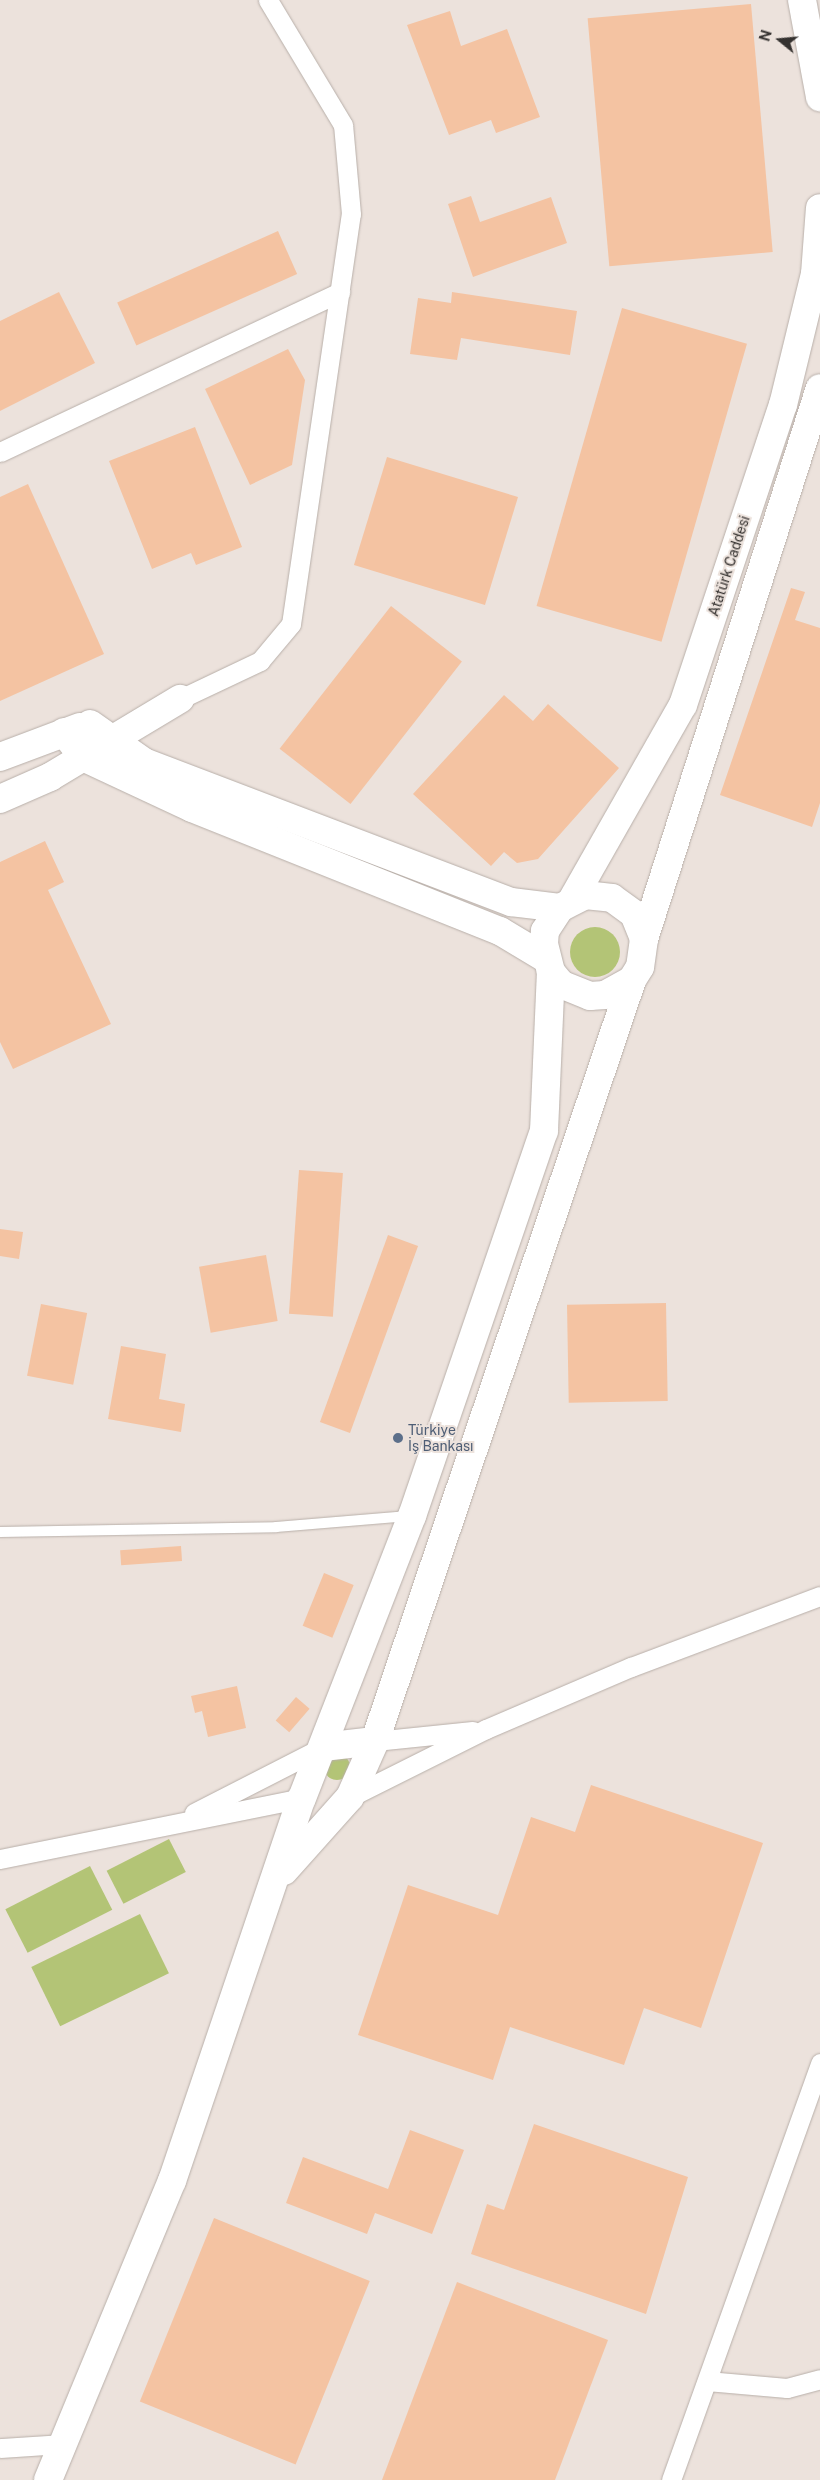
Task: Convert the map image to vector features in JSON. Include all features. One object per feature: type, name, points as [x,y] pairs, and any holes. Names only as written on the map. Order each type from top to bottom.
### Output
[{"type":"street","points":[[0,799],[83,757],[180,699],[260,661],[292,624],[351,214],[343,125],[268,0]]},
{"type":"street","points":[[802,0],[820,97]]},
{"type":"street","name":"Atatürk Caddesi","points":[[566,904],[683,705],[783,405],[815,274],[820,208]]},
{"type":"street","points":[[0,452],[340,292]]},
{"type":"street","points":[[278,1878],[350,1797],[375,1741],[632,980],[640,967],[644,939],[820,388]]},
{"type":"street","points":[[0,757],[64,732],[180,699]]},
{"type":"street","points":[[90,724],[144,762],[512,902],[566,904],[599,895],[624,904],[641,925],[644,939]]},
{"type":"street","points":[[64,732],[83,757],[192,808],[500,931],[548,965],[574,992],[590,996],[605,995],[632,980]]},
{"type":"street","points":[[48,2480],[172,2181],[278,1878],[302,1798],[412,1516],[544,1131],[548,965],[546,931],[566,904]]},
{"type":"street","points":[[0,1859],[302,1798],[350,1797],[486,1729],[631,1667],[820,1596]]},
{"type":"street","points":[[175,1823],[323,1747],[486,1729]]},
{"type":"street","points":[[671,2480],[820,2063]]},
{"type":"street","points":[[707,2381],[787,2388],[820,2379]]},
{"type":"street","points":[[0,2448],[62,2444]]},
{"type":"lane","points":[[0,1532],[276,1527],[412,1516]]},
{"type":"green space","points":[[590,927],[600,927],[613,934],[620,947],[620,957],[613,970],[600,977],[590,977],[581,973],[574,966],[570,957],[570,947],[574,938],[581,931]]},
{"type":"green space","points":[[337,1754],[346,1758],[350,1767],[346,1776],[337,1780],[328,1776],[324,1767],[328,1758]]},
{"type":"green space","points":[[169,1839],[186,1872],[123,1904],[107,1871]]},
{"type":"green space","points":[[90,1866],[112,1910],[28,1953],[5,1909]]},
{"type":"green space","points":[[140,1914],[169,1973],[60,2026],[31,1967]]},
{"type":"building","points":[[751,4],[773,252],[609,266],[588,18]]},
{"type":"building","points":[[450,11],[461,46],[507,29],[540,117],[496,133],[491,120],[449,135],[407,25]]},
{"type":"building","points":[[471,196],[480,222],[551,197],[567,243],[473,277],[448,204]]},
{"type":"building","points":[[278,231],[297,274],[136,346],[117,303]]},
{"type":"building","points":[[59,292],[95,363],[0,411],[0,321]]},
{"type":"building","points":[[452,292],[577,311],[570,355],[461,338],[457,360],[410,354],[418,298],[451,303]]},
{"type":"building","points":[[622,308],[747,344],[662,642],[537,606]]},
{"type":"building","points":[[288,349],[305,380],[292,465],[250,485],[205,389]]},
{"type":"building","points":[[195,427],[242,547],[196,565],[191,553],[152,569],[109,461]]},
{"type":"building","points":[[387,457],[518,497],[485,605],[354,565]]},
{"type":"building","points":[[28,484],[104,654],[0,701],[0,497]]},
{"type":"building","points":[[791,588],[805,592],[795,620],[820,628],[820,803],[812,827],[720,795]]},
{"type":"building","points":[[391,606],[462,661],[350,804],[280,749]]},
{"type":"building","points":[[504,695],[533,721],[548,704],[619,768],[538,859],[517,863],[504,852],[491,866],[413,794]]},
{"type":"building","points":[[45,841],[64,882],[48,890],[111,1024],[13,1069],[0,1042],[0,862]]},
{"type":"building","points":[[299,1170],[343,1173],[333,1317],[289,1314]]},
{"type":"building","points":[[0,1229],[23,1232],[19,1259],[0,1256]]},
{"type":"building","points":[[388,1235],[418,1246],[350,1433],[320,1422]]},
{"type":"building","points":[[266,1255],[278,1321],[211,1333],[199,1267]]},
{"type":"building","points":[[666,1303],[668,1401],[569,1403],[567,1305]]},
{"type":"building","points":[[41,1304],[87,1313],[73,1385],[27,1376]]},
{"type":"building","points":[[121,1346],[166,1354],[159,1399],[185,1404],[181,1432],[108,1419]]},
{"type":"building","points":[[181,1546],[182,1561],[121,1565],[120,1550]]},
{"type":"building","points":[[324,1573],[354,1585],[332,1638],[303,1626]]},
{"type":"building","points":[[237,1686],[246,1728],[208,1737],[202,1711],[195,1713],[191,1696]]},
{"type":"building","points":[[296,1697],[310,1709],[289,1732],[276,1720]]},
{"type":"building","points":[[591,1785],[763,1843],[701,2028],[644,2008],[624,2065],[510,2027],[493,2080],[358,2035],[408,1885],[498,1915],[531,1817],[575,1832]]},
{"type":"building","points":[[534,2124],[688,2177],[646,2314],[471,2254],[487,2204],[504,2210]]},
{"type":"building","points":[[410,2130],[464,2150],[432,2234],[375,2213],[367,2234],[286,2203],[303,2157],[388,2189]]},
{"type":"building","points":[[214,2218],[370,2281],[296,2465],[140,2402]]},
{"type":"building","points":[[457,2282],[608,2340],[555,2480],[382,2480]]},
{"type":"place","name":"Türkiye İş Bankası","points":[[398,1438]]}]
